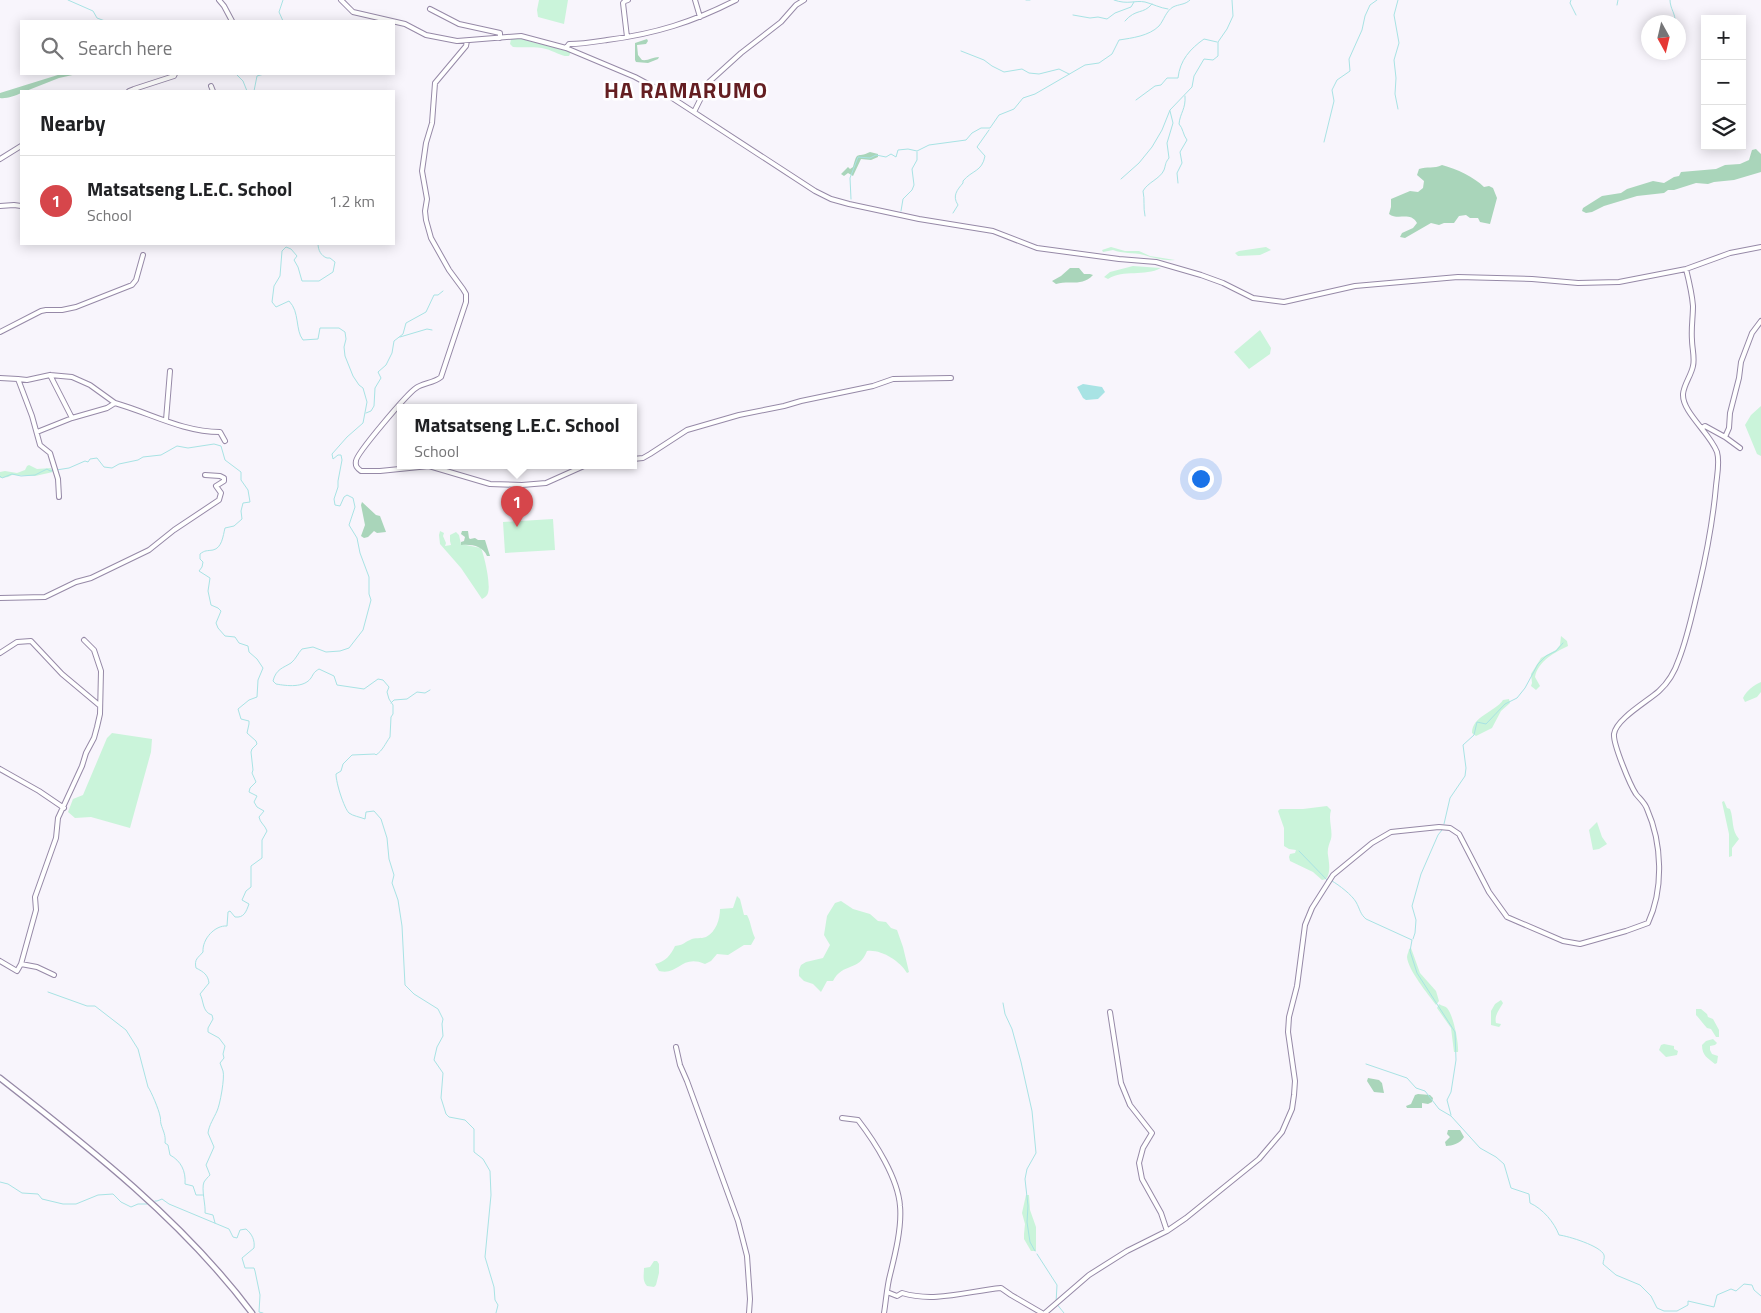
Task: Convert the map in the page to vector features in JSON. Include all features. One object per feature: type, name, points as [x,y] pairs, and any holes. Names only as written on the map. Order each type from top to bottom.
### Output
[{"type":"main road","points":[[0,1078],[118,1173],[158,1208],[216,1270],[252,1313]]},
{"type":"street","points":[[219,0],[231,20]]},
{"type":"street","points":[[340,0],[353,12],[388,20]]},
{"type":"street","points":[[628,0],[623,3],[628,37]]},
{"type":"street","points":[[695,0],[700,17]]},
{"type":"street","points":[[566,48],[569,44],[584,44],[667,29],[700,17],[736,0]]},
{"type":"street","points":[[694,112],[709,82],[739,54],[781,22],[796,5],[804,0]]},
{"type":"street","points":[[430,9],[459,24],[500,33],[500,38]]},
{"type":"street","points":[[395,22],[405,24],[426,35],[457,41],[521,36],[566,48],[635,77],[694,112],[815,192],[831,199],[919,219],[993,231],[1037,248],[1156,262],[1202,275],[1253,298],[1284,302],[1355,286],[1458,277],[1532,279],[1578,283],[1619,282],[1686,269],[1730,253],[1761,247]]},
{"type":"street","points":[[401,404],[416,388],[441,377],[466,302],[466,294],[449,270],[431,238],[426,220],[427,199],[422,171],[426,142],[432,123],[435,83],[466,46],[467,41]]},
{"type":"street","points":[[136,90],[174,75]]},
{"type":"street","points":[[211,86],[213,90]]},
{"type":"street","points":[[0,159],[20,147]]},
{"type":"street","points":[[0,206],[20,206]]},
{"type":"street","points":[[0,332],[41,311],[76,307],[132,285],[136,280],[143,255]]},
{"type":"street","points":[[887,1292],[897,1296],[902,1292],[917,1296],[936,1297],[1001,1288],[1043,1313],[1089,1275],[1127,1251],[1167,1231],[1243,1173],[1264,1154],[1282,1132],[1292,1109],[1295,1081],[1288,1032],[1289,1017],[1297,986],[1304,925],[1312,908],[1333,875],[1372,842],[1391,832],[1439,827],[1450,828],[1459,834],[1489,892],[1507,917],[1563,941],[1580,944],[1648,923],[1657,898],[1660,874],[1654,830],[1647,808],[1636,794],[1623,764],[1614,742],[1614,736],[1615,729],[1620,721],[1661,689],[1673,674],[1694,609],[1711,533],[1718,468],[1717,453],[1702,428],[1688,413],[1684,404],[1683,394],[1694,366],[1691,322],[1693,308],[1686,269]]},
{"type":"street","points":[[1726,437],[1741,362],[1752,333],[1761,321]]},
{"type":"street","points":[[166,420],[170,371]]},
{"type":"street","points":[[0,378],[27,380],[50,374],[60,374],[82,381],[114,403],[187,428],[220,432],[225,441]]},
{"type":"street","points":[[50,374],[72,418]]},
{"type":"street","points":[[637,459],[650,454],[687,430],[739,415],[880,384],[893,379],[951,378]]},
{"type":"street","points":[[18,379],[32,416],[40,445],[50,453],[57,476],[59,497]]},
{"type":"street","points":[[37,432],[72,418],[107,408],[114,403]]},
{"type":"street","points":[[397,408],[357,456],[355,463],[361,471],[399,469]]},
{"type":"street","points":[[1702,428],[1705,426],[1726,437],[1740,448]]},
{"type":"street","points":[[438,469],[490,484],[500,485],[546,483],[577,469]]},
{"type":"street","points":[[0,598],[45,597],[76,582],[91,578],[149,550],[174,530],[219,500],[221,493],[216,486],[224,481],[224,478],[205,475]]},
{"type":"street","points":[[0,961],[17,971],[21,964],[36,910],[36,897],[56,838],[58,818],[94,738],[100,714],[101,679],[99,661],[94,650],[84,640]]},
{"type":"street","points":[[0,653],[17,642],[31,641],[56,668],[99,706]]},
{"type":"street","points":[[0,769],[39,791],[64,808]]},
{"type":"street","points":[[21,964],[37,967],[54,975]]},
{"type":"street","points":[[1110,1012],[1120,1083],[1130,1105],[1152,1132],[1140,1157],[1139,1163],[1142,1179],[1161,1213],[1167,1231]]},
{"type":"street","points":[[676,1047],[680,1064],[738,1221],[748,1256],[749,1313]]},
{"type":"street","points":[[842,1118],[858,1120],[897,1190],[900,1208],[899,1224],[895,1261],[889,1277],[884,1313]]},
{"type":"green space","points":[[539,0],[568,0],[564,24],[538,17]]},
{"type":"green space","points":[[518,38],[571,52],[569,56],[566,56],[542,48],[513,47],[510,44],[511,39]]},
{"type":"green space","points":[[647,39],[646,44],[637,45],[638,55],[642,60],[659,57],[648,63],[636,62],[635,43]]},
{"type":"green space","points":[[58,75],[72,75],[59,78],[29,90],[20,90],[20,93],[5,98],[0,98],[0,93]]},
{"type":"green space","points":[[1756,149],[1761,154],[1761,172],[1734,180],[1708,184],[1696,183],[1668,190],[1664,193],[1637,196],[1604,206],[1592,212],[1586,213],[1582,211],[1583,208],[1602,196],[1621,193],[1627,189],[1653,181],[1664,183],[1679,176],[1681,172],[1716,169],[1725,165],[1740,164],[1749,160],[1752,150]]},
{"type":"green space","points":[[870,152],[878,154],[878,157],[871,160],[861,159],[853,176],[848,173],[844,176],[841,174],[848,167],[850,169],[853,167],[858,155]]},
{"type":"green space","points":[[1442,165],[1465,174],[1484,187],[1489,186],[1493,188],[1497,198],[1490,224],[1480,222],[1478,218],[1470,218],[1466,215],[1459,216],[1454,223],[1439,225],[1431,223],[1405,238],[1400,237],[1402,233],[1413,228],[1417,223],[1411,218],[1396,217],[1389,214],[1391,199],[1410,191],[1418,192],[1423,188],[1424,181],[1417,175],[1419,169]]},
{"type":"green space","points":[[1111,247],[1125,251],[1139,251],[1150,256],[1175,260],[1163,260],[1113,250],[1103,252],[1102,250]]},
{"type":"green space","points":[[1266,247],[1271,250],[1260,255],[1238,256],[1235,253],[1239,251]]},
{"type":"green space","points":[[1133,266],[1161,268],[1148,272],[1121,274],[1108,279],[1104,277],[1110,272]]},
{"type":"green space","points":[[1070,268],[1079,268],[1084,274],[1093,275],[1089,279],[1080,282],[1056,284],[1052,281]]},
{"type":"green space","points":[[1260,330],[1271,348],[1270,354],[1249,369],[1234,352]]},
{"type":"green space","points":[[1761,406],[1761,456],[1757,454],[1745,425],[1751,415]]},
{"type":"green space","points":[[29,465],[37,469],[51,468],[53,472],[35,476],[12,475],[0,478],[0,472],[17,473],[25,470]]},
{"type":"green space","points":[[362,502],[376,515],[380,516],[386,532],[377,533],[374,531],[368,537],[364,538],[361,536],[365,525]]},
{"type":"green space","points":[[553,519],[555,550],[505,553],[503,522]]},
{"type":"green space","points":[[440,531],[444,533],[445,546],[451,545],[450,535],[456,532],[459,535],[461,544],[481,548],[489,583],[488,593],[482,599],[461,568],[440,544]]},
{"type":"green space","points":[[462,531],[468,531],[470,539],[485,540],[490,556],[487,556],[477,546],[461,545],[465,537],[461,534]]},
{"type":"green space","points":[[1561,636],[1567,641],[1568,646],[1553,654],[1540,666],[1535,677],[1540,686],[1536,690],[1531,686],[1531,674],[1541,658],[1556,650],[1560,645]]},
{"type":"green space","points":[[1761,682],[1761,692],[1757,697],[1745,702],[1743,698],[1746,693]]},
{"type":"green space","points":[[1509,699],[1510,703],[1501,711],[1492,728],[1476,736],[1472,733],[1473,727],[1480,718],[1503,700]]},
{"type":"green space","points":[[112,733],[152,739],[151,752],[130,828],[91,817],[75,818],[68,812],[73,799],[83,795],[107,738]]},
{"type":"green space","points":[[1724,801],[1727,808],[1730,809],[1736,836],[1739,839],[1732,848],[1732,856],[1729,857],[1729,834],[1722,802]]},
{"type":"green space","points":[[1327,806],[1331,810],[1331,836],[1328,851],[1329,873],[1326,879],[1322,880],[1313,872],[1290,861],[1290,854],[1295,853],[1296,850],[1284,846],[1284,828],[1278,811],[1280,809]]},
{"type":"green space","points":[[1597,822],[1602,837],[1607,844],[1593,850],[1589,830]]},
{"type":"green space","points":[[737,896],[740,899],[744,915],[747,915],[755,938],[751,945],[744,945],[728,955],[717,954],[711,961],[705,964],[690,962],[671,971],[659,971],[655,964],[667,958],[675,946],[709,935],[717,925],[720,909],[733,908]]},
{"type":"green space","points":[[841,901],[853,909],[870,914],[878,921],[886,922],[891,928],[897,930],[909,972],[907,973],[900,964],[884,954],[867,951],[860,962],[841,971],[833,981],[827,981],[821,992],[813,984],[804,981],[799,976],[801,965],[823,958],[830,945],[824,935],[827,916],[835,903]]},
{"type":"green space","points":[[1411,948],[1420,973],[1436,991],[1439,1001],[1436,1005],[1419,982],[1408,962],[1407,957]]},
{"type":"green space","points":[[1501,1000],[1503,1003],[1496,1020],[1496,1023],[1501,1024],[1499,1027],[1491,1025],[1491,1011],[1495,1004]]},
{"type":"green space","points":[[1439,1004],[1447,1008],[1451,1016],[1457,1036],[1458,1052],[1454,1052],[1451,1028],[1437,1008]]},
{"type":"green space","points":[[1696,1009],[1701,1009],[1708,1017],[1713,1019],[1719,1030],[1719,1037],[1716,1037],[1711,1029],[1707,1028],[1696,1015]]},
{"type":"green space","points":[[1713,1039],[1717,1043],[1710,1046],[1710,1050],[1712,1054],[1718,1056],[1717,1063],[1715,1064],[1706,1056],[1702,1049],[1702,1045],[1706,1041]]},
{"type":"green space","points":[[1661,1045],[1674,1046],[1674,1049],[1678,1051],[1677,1055],[1666,1057],[1659,1050]]},
{"type":"green space","points":[[1368,1078],[1379,1080],[1382,1083],[1384,1093],[1374,1092],[1367,1081]]},
{"type":"green space","points":[[1415,1095],[1430,1095],[1433,1098],[1432,1102],[1428,1104],[1422,1103],[1422,1108],[1407,1108],[1406,1106],[1411,1104]]},
{"type":"green space","points":[[1448,1130],[1460,1130],[1464,1137],[1456,1144],[1446,1146],[1445,1142],[1450,1137],[1447,1134]]},
{"type":"green space","points":[[1026,1195],[1029,1195],[1030,1210],[1036,1227],[1036,1251],[1031,1251],[1024,1239],[1025,1224],[1022,1213]]},
{"type":"green space","points":[[654,1261],[657,1261],[659,1264],[659,1273],[654,1287],[647,1286],[644,1282],[644,1268],[650,1267]]},
{"type":"water","points":[[1083,384],[1102,387],[1105,392],[1098,399],[1086,400],[1077,387]]},
{"type":"waterway","points":[[68,0],[93,11],[97,18],[102,20]]},
{"type":"waterway","points":[[283,0],[279,12],[283,20]]},
{"type":"waterway","points":[[1114,0],[1145,2],[1168,9]]},
{"type":"waterway","points":[[851,199],[850,178],[858,157],[870,158],[876,155],[886,157],[891,154],[896,157],[898,150],[908,149],[917,151],[929,145],[966,140],[972,133],[981,128],[990,128],[999,115],[1014,109],[1023,98],[1035,94],[1085,65],[1099,63],[1112,54],[1119,40],[1140,36],[1155,29],[1171,9],[1190,0]]},
{"type":"waterway","points":[[1121,179],[1139,163],[1152,147],[1162,130],[1170,110],[1192,87],[1194,76],[1204,59],[1213,60],[1218,56],[1218,42],[1233,16],[1232,0]]},
{"type":"waterway","points":[[1324,142],[1334,101],[1332,90],[1337,80],[1350,71],[1349,59],[1362,30],[1365,16],[1370,5],[1377,0]]},
{"type":"waterway","points":[[1398,0],[1394,15],[1399,43],[1394,60],[1395,94],[1398,109]]},
{"type":"waterway","points":[[1571,0],[1570,3],[1576,15]]},
{"type":"waterway","points":[[1617,5],[1618,0]]},
{"type":"waterway","points":[[1670,0],[1675,15]]},
{"type":"waterway","points":[[1073,15],[1107,19],[1115,13],[1131,7],[1134,2]]},
{"type":"waterway","points":[[1125,21],[1133,14],[1146,9],[1152,4]]},
{"type":"waterway","points":[[1136,100],[1155,86],[1161,85],[1167,78],[1178,78],[1186,56],[1204,39],[1217,42]]},
{"type":"waterway","points":[[961,51],[984,60],[1004,72],[1022,69],[1029,73],[1039,74],[1059,69],[1069,74]]},
{"type":"waterway","points":[[237,75],[243,81],[247,90]]},
{"type":"waterway","points":[[254,90],[257,76],[260,75]]},
{"type":"waterway","points":[[1178,183],[1177,173],[1182,163],[1180,152],[1187,140],[1179,124],[1185,104],[1185,96]]},
{"type":"waterway","points":[[1145,216],[1143,191],[1162,173],[1169,158],[1167,143],[1173,123],[1170,111]]},
{"type":"waterway","points":[[953,213],[958,205],[955,199],[957,191],[966,177],[979,168],[984,161],[985,156],[977,147],[989,130]]},
{"type":"waterway","points":[[901,211],[903,199],[912,190],[914,185],[912,169],[917,160],[917,152]]},
{"type":"waterway","points":[[318,245],[319,251],[325,257],[335,262],[333,272],[319,281],[302,281],[294,260],[297,256],[291,249],[286,247],[282,251],[280,276],[274,286],[272,302],[276,307],[289,301],[295,310],[299,331],[303,340],[318,339],[320,328],[339,328],[345,332],[345,356],[353,376],[363,388],[367,402],[363,423],[332,454],[333,459],[341,455],[342,460],[338,487],[334,499],[335,505],[340,506],[347,495],[353,498],[355,507],[349,525],[357,538],[360,553],[369,577],[371,600],[363,630],[349,648],[326,652],[313,647],[302,649],[291,663],[278,671],[273,681],[280,685],[300,685],[308,681],[319,669],[334,676],[337,685],[364,689],[378,679],[383,680],[389,687],[387,692],[393,705],[390,737],[376,755],[352,755],[343,764],[341,771],[336,774],[336,778],[349,813],[365,819],[366,812],[374,811],[381,819],[387,838],[389,859],[394,875],[392,883],[398,900],[402,926],[405,985],[414,994],[438,1009],[443,1019],[443,1036],[437,1047],[434,1060],[443,1073],[441,1098],[446,1114],[449,1117],[465,1120],[474,1129],[474,1152],[483,1159],[490,1171],[491,1195],[485,1257],[494,1287],[495,1300],[498,1305],[496,1313]]},
{"type":"waterway","points":[[366,413],[371,411],[374,406],[375,388],[381,378],[378,372],[386,365],[392,353],[394,341],[403,334],[406,323],[426,312],[434,295],[438,295],[443,291]]},
{"type":"waterway","points":[[400,337],[427,329],[432,330]]},
{"type":"waterway","points":[[0,476],[2,478],[12,474],[21,476],[35,475],[47,469],[50,471],[69,468],[97,458],[104,467],[112,468],[143,457],[161,455],[177,446],[188,448],[214,444],[221,446],[225,460],[241,472],[241,480],[248,490],[250,502],[243,503],[242,519],[234,526],[225,528],[222,541],[216,549],[200,554],[200,559],[203,562],[199,571],[210,578],[208,591],[211,605],[221,611],[216,623],[218,628],[225,636],[235,637],[239,643],[248,646],[249,652],[263,668],[258,680],[257,697],[249,700],[238,709],[241,719],[249,721],[247,733],[257,744],[251,752],[252,773],[256,782],[249,792],[257,796],[254,802],[257,807],[264,811],[259,817],[267,831],[262,840],[262,858],[251,866],[251,887],[246,891],[242,900],[249,904],[246,912],[238,917],[235,917],[230,911],[228,912],[227,926],[222,926],[210,934],[203,947],[203,952],[196,963],[196,968],[205,974],[209,983],[200,994],[206,1011],[212,1015],[213,1019],[208,1032],[219,1038],[225,1046],[224,1058],[220,1063],[223,1071],[221,1097],[208,1133],[214,1147],[206,1165],[210,1175],[203,1185],[205,1213],[213,1215],[215,1223]]},
{"type":"waterway","points":[[1444,824],[1450,798],[1465,776],[1466,768],[1463,745],[1474,735],[1477,722],[1486,724],[1505,704],[1517,698],[1525,688],[1538,664],[1546,656],[1556,651],[1563,643]]},
{"type":"waterway","points":[[391,703],[394,700],[407,699],[417,692],[425,693],[430,690]]},
{"type":"waterway","points":[[1413,939],[1416,920],[1412,906],[1421,874],[1442,830]]},
{"type":"waterway","points":[[1299,851],[1328,881]]},
{"type":"waterway","points":[[1332,881],[1352,896],[1366,919],[1412,940],[1410,951],[1417,973],[1455,1032],[1456,1060],[1451,1092],[1447,1100],[1451,1115]]},
{"type":"waterway","points":[[48,992],[87,1006],[95,1006],[126,1030],[138,1049],[148,1087],[159,1113],[165,1135],[165,1143],[168,1145],[170,1155],[182,1167],[185,1175],[185,1184],[193,1186],[196,1195],[203,1195]]},
{"type":"waterway","points":[[1003,1003],[1021,1062],[1032,1111],[1036,1153],[1027,1169],[1025,1179],[1028,1206],[1027,1222],[1030,1242],[1035,1251]]},
{"type":"waterway","points":[[1366,1064],[1407,1078],[1416,1088],[1425,1091],[1439,1109],[1451,1116],[1480,1148],[1504,1164],[1511,1188],[1529,1194],[1530,1203],[1548,1216],[1559,1235],[1597,1248],[1604,1256],[1603,1264],[1616,1275],[1640,1285],[1651,1296],[1657,1308],[1664,1311],[1677,1311],[1688,1305],[1688,1301],[1714,1307],[1717,1295],[1731,1289],[1736,1291],[1744,1284],[1752,1285],[1754,1290],[1761,1296]]},
{"type":"waterway","points":[[0,1182],[8,1184],[22,1193],[38,1194],[42,1199],[63,1204],[76,1204],[98,1195],[113,1194],[121,1202],[131,1207],[138,1204],[147,1204]]},
{"type":"waterway","points":[[155,1201],[162,1199],[169,1204],[229,1229],[233,1237],[237,1238],[240,1230],[246,1229],[248,1231],[253,1240],[254,1248],[242,1258],[245,1268],[254,1268],[260,1295],[259,1312],[263,1313]]},
{"type":"waterway","points":[[1037,1254],[1057,1285],[1056,1303],[1064,1313]]},
{"type":"place","name":"Matsatseng L.E.C. School","points":[[517,527]]},
{"type":"district","name":"HA RAMARUMO","points":[[686,90]]}]
